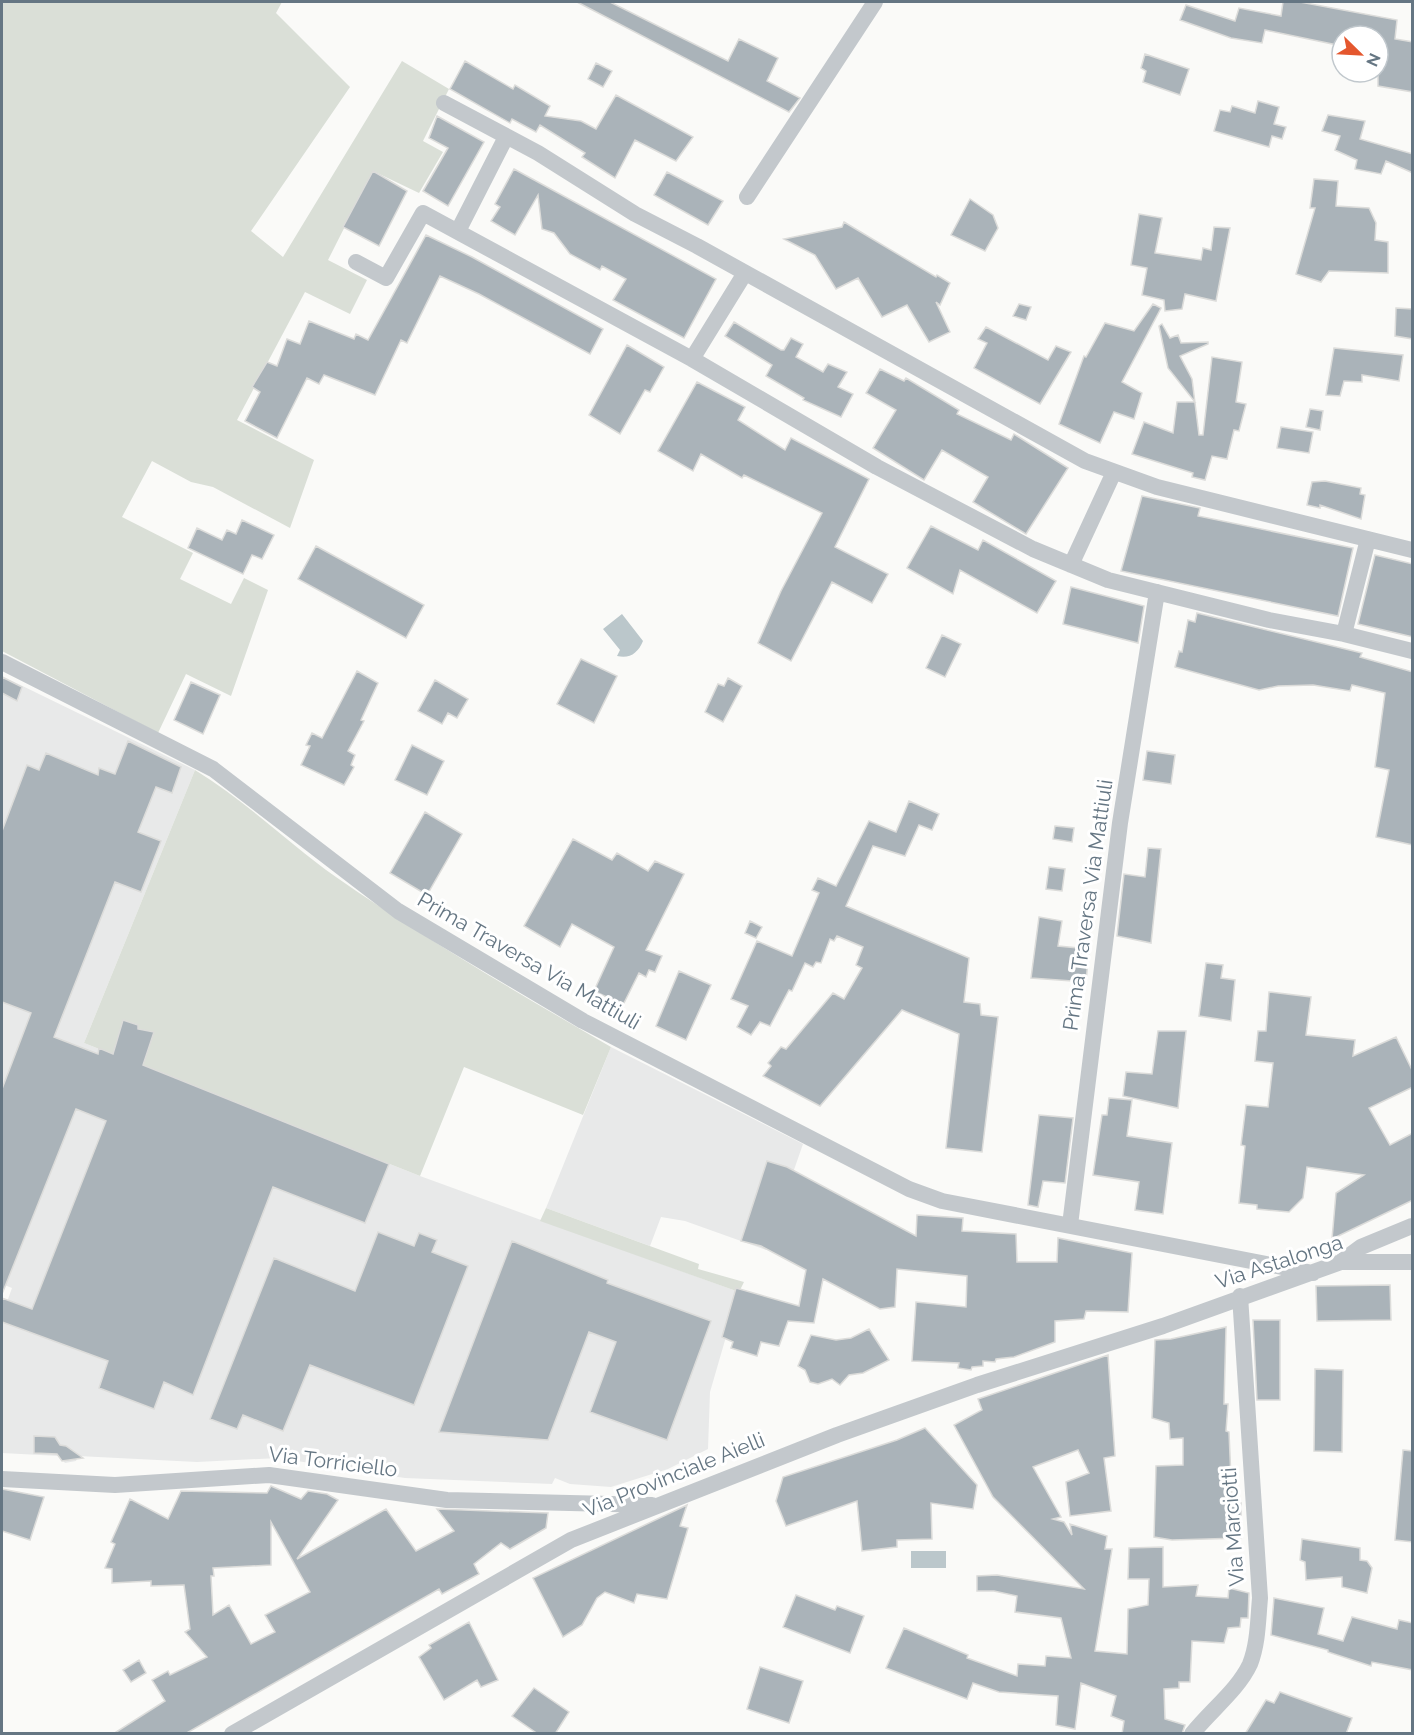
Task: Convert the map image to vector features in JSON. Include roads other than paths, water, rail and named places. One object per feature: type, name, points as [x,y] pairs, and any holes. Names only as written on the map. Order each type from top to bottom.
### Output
[{"type":"street","points":[[747,197],[875,2]]},
{"type":"street","points":[[444,103],[538,153],[635,214],[1085,461],[1157,487],[1413,550]]},
{"type":"street","points":[[458,231],[507,137]]},
{"type":"street","points":[[356,262],[386,278],[423,213],[692,359],[877,467],[1033,549],[1108,580],[1269,621],[1344,634],[1413,651]]},
{"type":"street","points":[[692,359],[745,273]]},
{"type":"street","points":[[1071,565],[1114,472]]},
{"type":"street","points":[[1344,634],[1368,539]]},
{"type":"street","name":"Prima Traversa Via Mattiuli","points":[[1070,1226],[1120,823],[1157,592]]},
{"type":"street","name":"Prima Traversa Via Mattiuli","points":[[2,662],[213,768],[398,911],[583,1021],[909,1189],[942,1201],[1313,1273]]},
{"type":"street","points":[[1341,1262],[1361,1247],[1413,1226]]},
{"type":"street","name":"Via Astalonga","points":[[1163,1326],[1240,1296],[1341,1262],[1413,1262]]},
{"type":"street","name":"Via Marciotti","points":[[1192,1734],[1242,1677],[1250,1663],[1258,1632],[1260,1598],[1240,1296]]},
{"type":"street","name":"Via Provinciale Aielli","points":[[232,1734],[571,1540],[837,1435],[977,1385],[1163,1326]]},
{"type":"street","name":"Via Torriciello","points":[[2,1479],[115,1485],[269,1475],[447,1500],[658,1505]]}]
